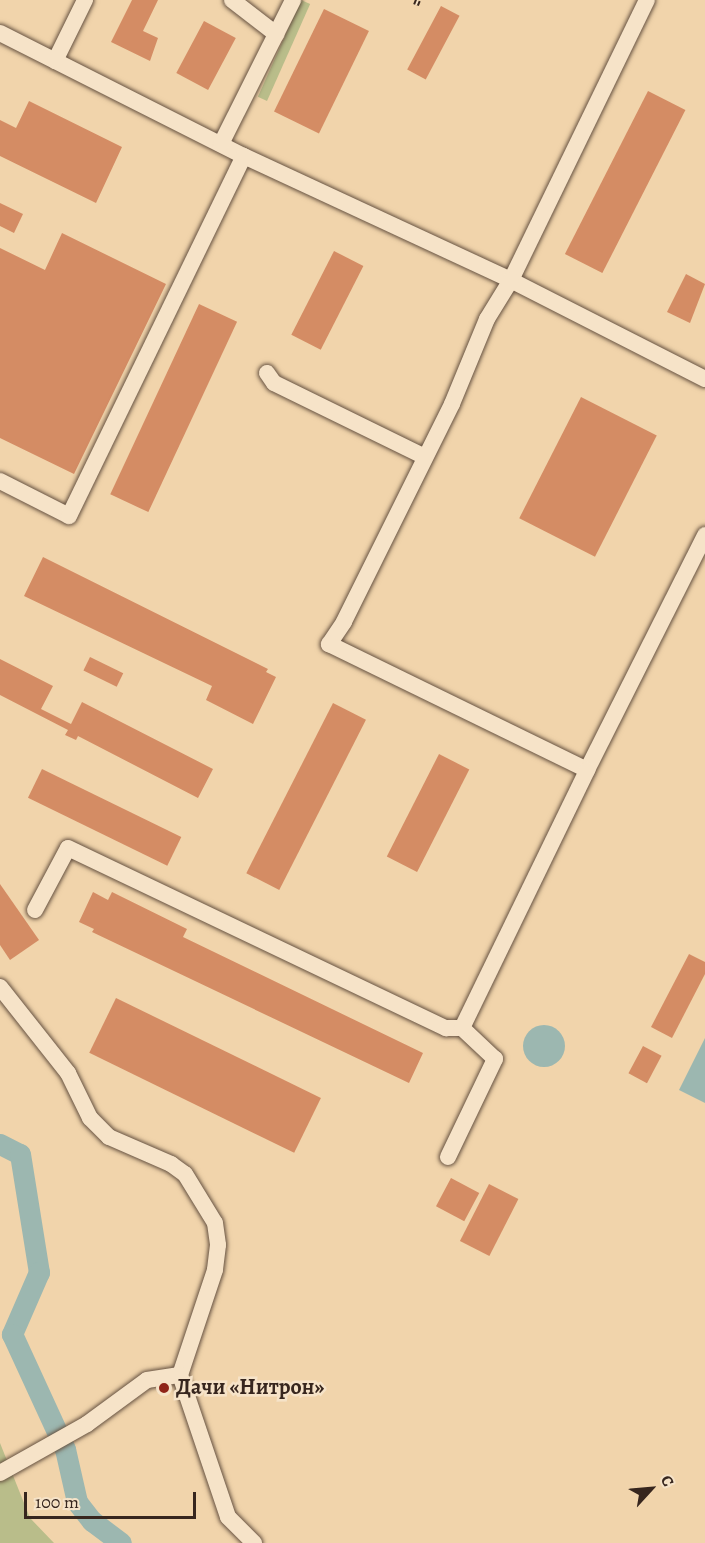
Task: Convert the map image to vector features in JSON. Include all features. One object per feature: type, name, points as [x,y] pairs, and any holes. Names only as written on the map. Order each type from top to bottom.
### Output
[{"type":"street","points":[[55,61],[85,0]]},
{"type":"street","points":[[232,0],[276,34]]},
{"type":"street","points":[[221,144],[293,0]]},
{"type":"street","points":[[587,770],[328,644],[344,622],[425,457],[487,319],[512,280],[647,0]]},
{"type":"street","points":[[0,33],[244,156],[512,280],[705,379]]},
{"type":"street","points":[[0,481],[69,516],[244,156]]},
{"type":"street","points":[[267,374],[274,383],[425,457]]},
{"type":"street","points":[[462,1028],[587,770],[705,536]]},
{"type":"street","points":[[35,910],[68,848],[446,1028],[462,1028],[495,1059],[448,1156]]},
{"type":"street","points":[[0,987],[68,1073],[90,1118],[109,1137],[171,1164],[185,1174],[215,1223],[218,1245],[215,1270],[180,1376],[228,1517],[254,1543]]},
{"type":"street","points":[[0,1473],[87,1424],[147,1380],[180,1376]]},
{"type":"green space","points":[[301,0],[310,4],[267,101],[258,97]]},
{"type":"green space","points":[[0,1443],[30,1518],[54,1543],[0,1543]]},
{"type":"water","points":[[544,1025],[559,1031],[565,1046],[559,1061],[544,1067],[529,1061],[523,1046],[529,1031]]},
{"type":"water","points":[[705,1038],[705,1103],[679,1090]]},
{"type":"building","points":[[132,0],[158,0],[143,31],[158,38],[150,61],[111,42]]},
{"type":"building","points":[[441,6],[460,16],[426,79],[407,70]]},
{"type":"building","points":[[324,9],[369,31],[319,133],[274,111]]},
{"type":"building","points":[[204,21],[236,38],[208,90],[176,73]]},
{"type":"building","points":[[648,91],[685,110],[602,273],[565,254]]},
{"type":"building","points":[[29,101],[122,147],[96,203],[0,156],[0,120],[16,128]]},
{"type":"building","points":[[0,203],[23,214],[14,233],[0,226]]},
{"type":"building","points":[[62,233],[166,284],[74,474],[0,438],[0,248],[45,270]]},
{"type":"building","points":[[334,251],[363,266],[321,350],[291,335]]},
{"type":"building","points":[[686,274],[705,284],[690,323],[667,312]]},
{"type":"building","points":[[199,304],[237,322],[148,512],[110,494]]},
{"type":"building","points":[[581,397],[657,436],[595,557],[519,518]]},
{"type":"building","points":[[43,557],[268,669],[266,672],[276,677],[253,724],[206,700],[212,686],[24,596]]},
{"type":"building","points":[[90,657],[123,673],[117,687],[83,670]]},
{"type":"building","points":[[0,659],[53,686],[41,709],[71,724],[82,702],[213,769],[198,798],[78,736],[76,740],[65,735],[68,730],[0,695]]},
{"type":"building","points":[[333,703],[366,720],[279,890],[246,873]]},
{"type":"building","points":[[439,754],[469,769],[417,872],[387,856]]},
{"type":"building","points":[[42,769],[181,837],[167,866],[28,798]]},
{"type":"building","points":[[0,884],[39,940],[10,960],[0,945]]},
{"type":"building","points":[[93,892],[108,900],[112,892],[187,929],[183,937],[423,1053],[409,1083],[92,932],[94,929],[79,922]]},
{"type":"building","points":[[689,954],[705,962],[705,974],[672,1038],[651,1027]]},
{"type":"building","points":[[116,998],[321,1098],[294,1153],[89,1053]]},
{"type":"building","points":[[643,1046],[662,1056],[647,1083],[628,1073]]},
{"type":"building","points":[[451,1178],[479,1193],[464,1221],[436,1206]]},
{"type":"building","points":[[489,1184],[518,1199],[489,1256],[460,1241]]},
{"type":"waterway","points":[[0,1144],[20,1154],[39,1272],[12,1334],[65,1449],[77,1502],[92,1521],[121,1543]]},
{"type":"railway","points":[[416,5],[418,0]]},
{"type":"place","name":"Дачи «Нитрон»","points":[[164,1388]]}]
